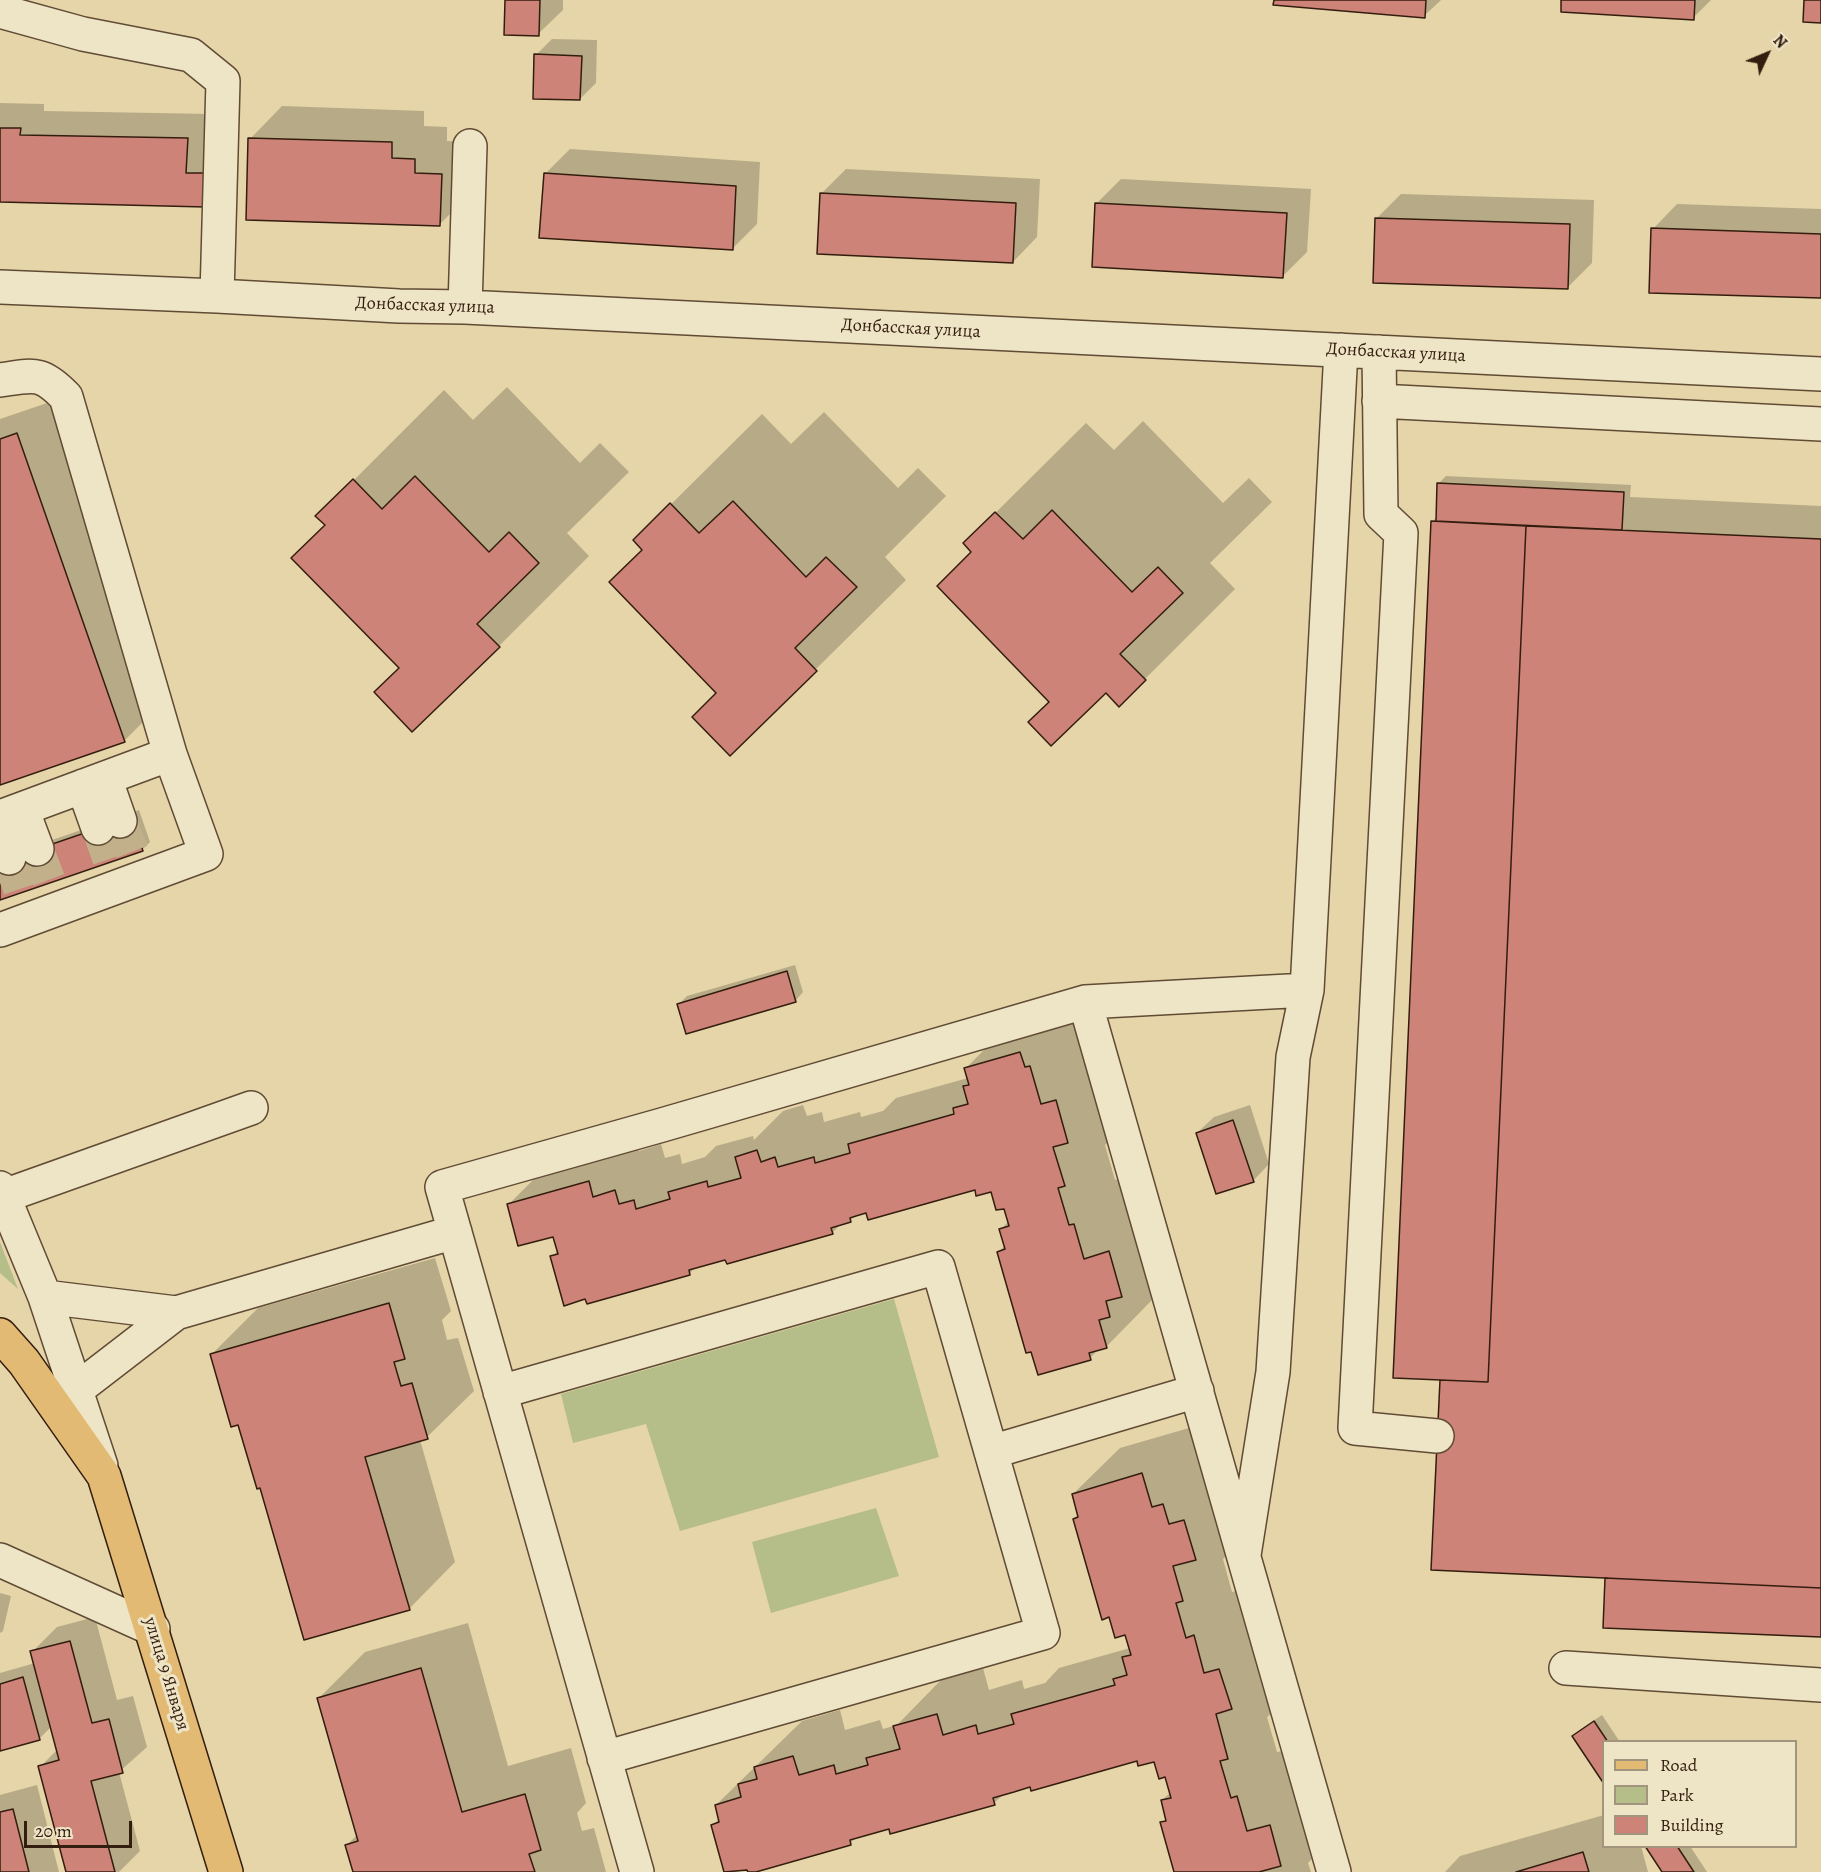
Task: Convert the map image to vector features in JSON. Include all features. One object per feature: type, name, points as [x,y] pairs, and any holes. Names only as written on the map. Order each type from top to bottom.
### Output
[{"type":"main road","name":"улица 9 Января","points":[[0,1335],[24,1362],[104,1476],[153,1629],[224,1872]]},
{"type":"street","points":[[0,8],[3,12],[83,34],[191,55],[224,81],[221,233],[217,296]]},
{"type":"street","points":[[465,307],[470,146]]},
{"type":"street","name":"Донбасская улица","points":[[0,287],[399,306],[465,307],[1821,374]]},
{"type":"street","points":[[1244,1555],[1273,1372],[1293,1057],[1307,990],[1341,350]]},
{"type":"street","points":[[1379,352],[1381,514],[1401,533],[1355,1428],[1437,1436]]},
{"type":"street","points":[[0,380],[35,375],[52,382],[66,397],[170,754],[207,854],[116,874],[24,910]]},
{"type":"street","points":[[1379,401],[1821,424]]},
{"type":"street","points":[[15,847],[11,813],[170,754]]},
{"type":"street","points":[[83,786],[99,828],[83,786]]},
{"type":"street","points":[[637,1872],[442,1187],[685,1119],[1085,1002],[1307,990]]},
{"type":"street","points":[[1085,1002],[1334,1872]]},
{"type":"street","points":[[2,1192],[251,1108]]},
{"type":"street","name":"улица 9 Января","points":[[2,1192],[45,1297],[104,1476]]},
{"type":"street","points":[[76,1390],[176,1313],[455,1232]]},
{"type":"street","points":[[500,1392],[938,1267],[1043,1633],[604,1758]]},
{"type":"street","points":[[45,1297],[176,1313]]},
{"type":"street","points":[[991,1452],[1197,1391]]},
{"type":"street","points":[[0,1560],[153,1629]]},
{"type":"street","points":[[1566,1668],[1821,1685]]},
{"type":"green space","points":[[0,1242],[18,1289],[0,1273]]},
{"type":"green space","points":[[894,1299],[939,1457],[680,1531],[646,1424],[573,1443],[561,1394]]},
{"type":"green space","points":[[876,1508],[899,1576],[771,1613],[752,1542]]},
{"type":"building","points":[[505,0],[540,0],[539,36],[504,35]]},
{"type":"building","points":[[1274,0],[1426,0],[1425,18],[1273,5]]},
{"type":"building","points":[[1561,0],[1695,0],[1694,20],[1561,12]]},
{"type":"building","points":[[1804,0],[1821,0],[1821,23],[1803,22]]},
{"type":"building","points":[[534,54],[582,56],[580,100],[533,99]]},
{"type":"building","points":[[0,128],[21,128],[20,135],[188,138],[186,173],[206,173],[206,207],[0,202]]},
{"type":"building","points":[[248,138],[392,142],[392,158],[415,159],[415,173],[442,174],[440,226],[246,220]]},
{"type":"building","points":[[544,173],[736,186],[733,250],[539,238]]},
{"type":"building","points":[[820,193],[1016,203],[1013,263],[817,254]]},
{"type":"building","points":[[1095,203],[1287,213],[1283,278],[1092,267]]},
{"type":"building","points":[[1375,218],[1570,224],[1568,289],[1373,283]]},
{"type":"building","points":[[1651,228],[1821,234],[1821,298],[1649,293]]},
{"type":"building","points":[[17,433],[125,742],[0,785],[0,439]]},
{"type":"building","points":[[415,476],[489,552],[509,532],[539,563],[477,624],[500,647],[412,732],[374,692],[399,668],[291,558],[325,525],[315,516],[353,479],[382,509]]},
{"type":"building","points":[[1437,483],[1624,492],[1622,530],[1436,521]]},
{"type":"building","points":[[733,501],[806,577],[826,557],[857,587],[795,648],[817,671],[730,756],[692,717],[716,693],[609,582],[642,550],[633,540],[670,503],[699,533]]},
{"type":"building","points":[[1052,510],[1132,592],[1158,567],[1183,593],[1120,654],[1146,680],[1119,707],[1106,693],[1051,746],[1028,722],[1049,702],[937,586],[971,552],[963,543],[995,512],[1023,539]]},
{"type":"building","points":[[1431,521],[1526,526],[1488,1382],[1393,1378]]},
{"type":"building","points":[[1526,526],[1821,539],[1821,1588],[1431,1570],[1440,1380],[1488,1382]]},
{"type":"building","points":[[131,817],[143,851],[0,900],[0,862]]},
{"type":"building","points":[[787,971],[796,1002],[686,1034],[677,1004]]},
{"type":"building","points":[[1020,1052],[1025,1067],[1030,1066],[1041,1104],[1056,1100],[1068,1143],[1053,1147],[1065,1186],[1058,1188],[1069,1225],[1074,1224],[1084,1259],[1109,1251],[1122,1297],[1106,1301],[1110,1317],[1099,1320],[1107,1348],[1089,1353],[1091,1360],[1038,1375],[1031,1352],[1026,1353],[997,1252],[1005,1249],[999,1229],[1009,1226],[1004,1209],[996,1210],[991,1192],[976,1196],[975,1190],[868,1220],[866,1213],[850,1218],[851,1222],[831,1228],[833,1234],[727,1264],[725,1260],[689,1270],[690,1275],[587,1304],[585,1299],[564,1306],[550,1256],[558,1254],[553,1237],[518,1246],[507,1204],[589,1181],[593,1197],[615,1190],[619,1204],[634,1200],[636,1209],[670,1199],[668,1192],[707,1181],[708,1187],[741,1178],[735,1157],[757,1150],[761,1162],[775,1157],[778,1167],[814,1157],[815,1163],[850,1153],[848,1144],[954,1114],[953,1108],[968,1104],[963,1086],[969,1085],[964,1068]]},
{"type":"building","points":[[1233,1120],[1254,1182],[1216,1194],[1196,1133]]},
{"type":"building","points":[[389,1303],[405,1359],[394,1362],[396,1369],[401,1386],[412,1383],[428,1439],[365,1457],[410,1610],[304,1640],[260,1488],[257,1489],[238,1425],[231,1427],[210,1354]]},
{"type":"building","points":[[1142,1473],[1152,1507],[1163,1504],[1169,1524],[1184,1520],[1196,1560],[1173,1566],[1183,1601],[1176,1603],[1186,1638],[1194,1635],[1204,1673],[1219,1669],[1232,1709],[1216,1714],[1228,1759],[1220,1761],[1231,1798],[1237,1796],[1247,1831],[1270,1825],[1281,1866],[1259,1872],[1174,1872],[1160,1822],[1166,1821],[1161,1800],[1171,1798],[1165,1777],[1159,1779],[1154,1762],[1138,1766],[1137,1761],[1031,1791],[1030,1787],[993,1798],[995,1805],[890,1834],[889,1829],[850,1840],[851,1845],[756,1872],[747,1870],[724,1872],[711,1825],[719,1822],[715,1805],[741,1797],[738,1784],[757,1779],[754,1767],[793,1756],[799,1775],[834,1765],[836,1774],[868,1765],[866,1758],[900,1749],[893,1726],[937,1714],[943,1735],[976,1725],[978,1734],[1014,1724],[1011,1714],[1115,1685],[1113,1679],[1127,1675],[1122,1657],[1131,1655],[1125,1635],[1115,1638],[1109,1617],[1102,1620],[1073,1519],[1078,1517],[1072,1494]]},
{"type":"building","points":[[1605,1578],[1821,1588],[1821,1637],[1603,1628]]},
{"type":"building","points":[[70,1641],[92,1723],[109,1719],[123,1773],[91,1781],[115,1872],[66,1872],[38,1766],[59,1760],[30,1651]]},
{"type":"building","points":[[421,1668],[462,1812],[525,1794],[541,1850],[529,1854],[535,1872],[353,1872],[345,1845],[358,1841],[317,1698]]},
{"type":"building","points":[[23,1677],[40,1740],[0,1751],[0,1684]]},
{"type":"building","points":[[1594,1721],[1607,1740],[1602,1740],[1602,1781],[1572,1736]]},
{"type":"building","points":[[13,1809],[29,1872],[0,1872],[0,1812]]},
{"type":"building","points":[[1646,1848],[1678,1848],[1694,1872],[1662,1872]]},
{"type":"building","points":[[1583,1852],[1589,1872],[1516,1872]]},
{"type":"tunnel","points":[[120,821],[133,854]]},
{"type":"tunnel","points":[[98,828],[110,862]]},
{"type":"tunnel","points":[[37,849],[50,883]]},
{"type":"tunnel","points":[[9,858],[21,893]]}]
